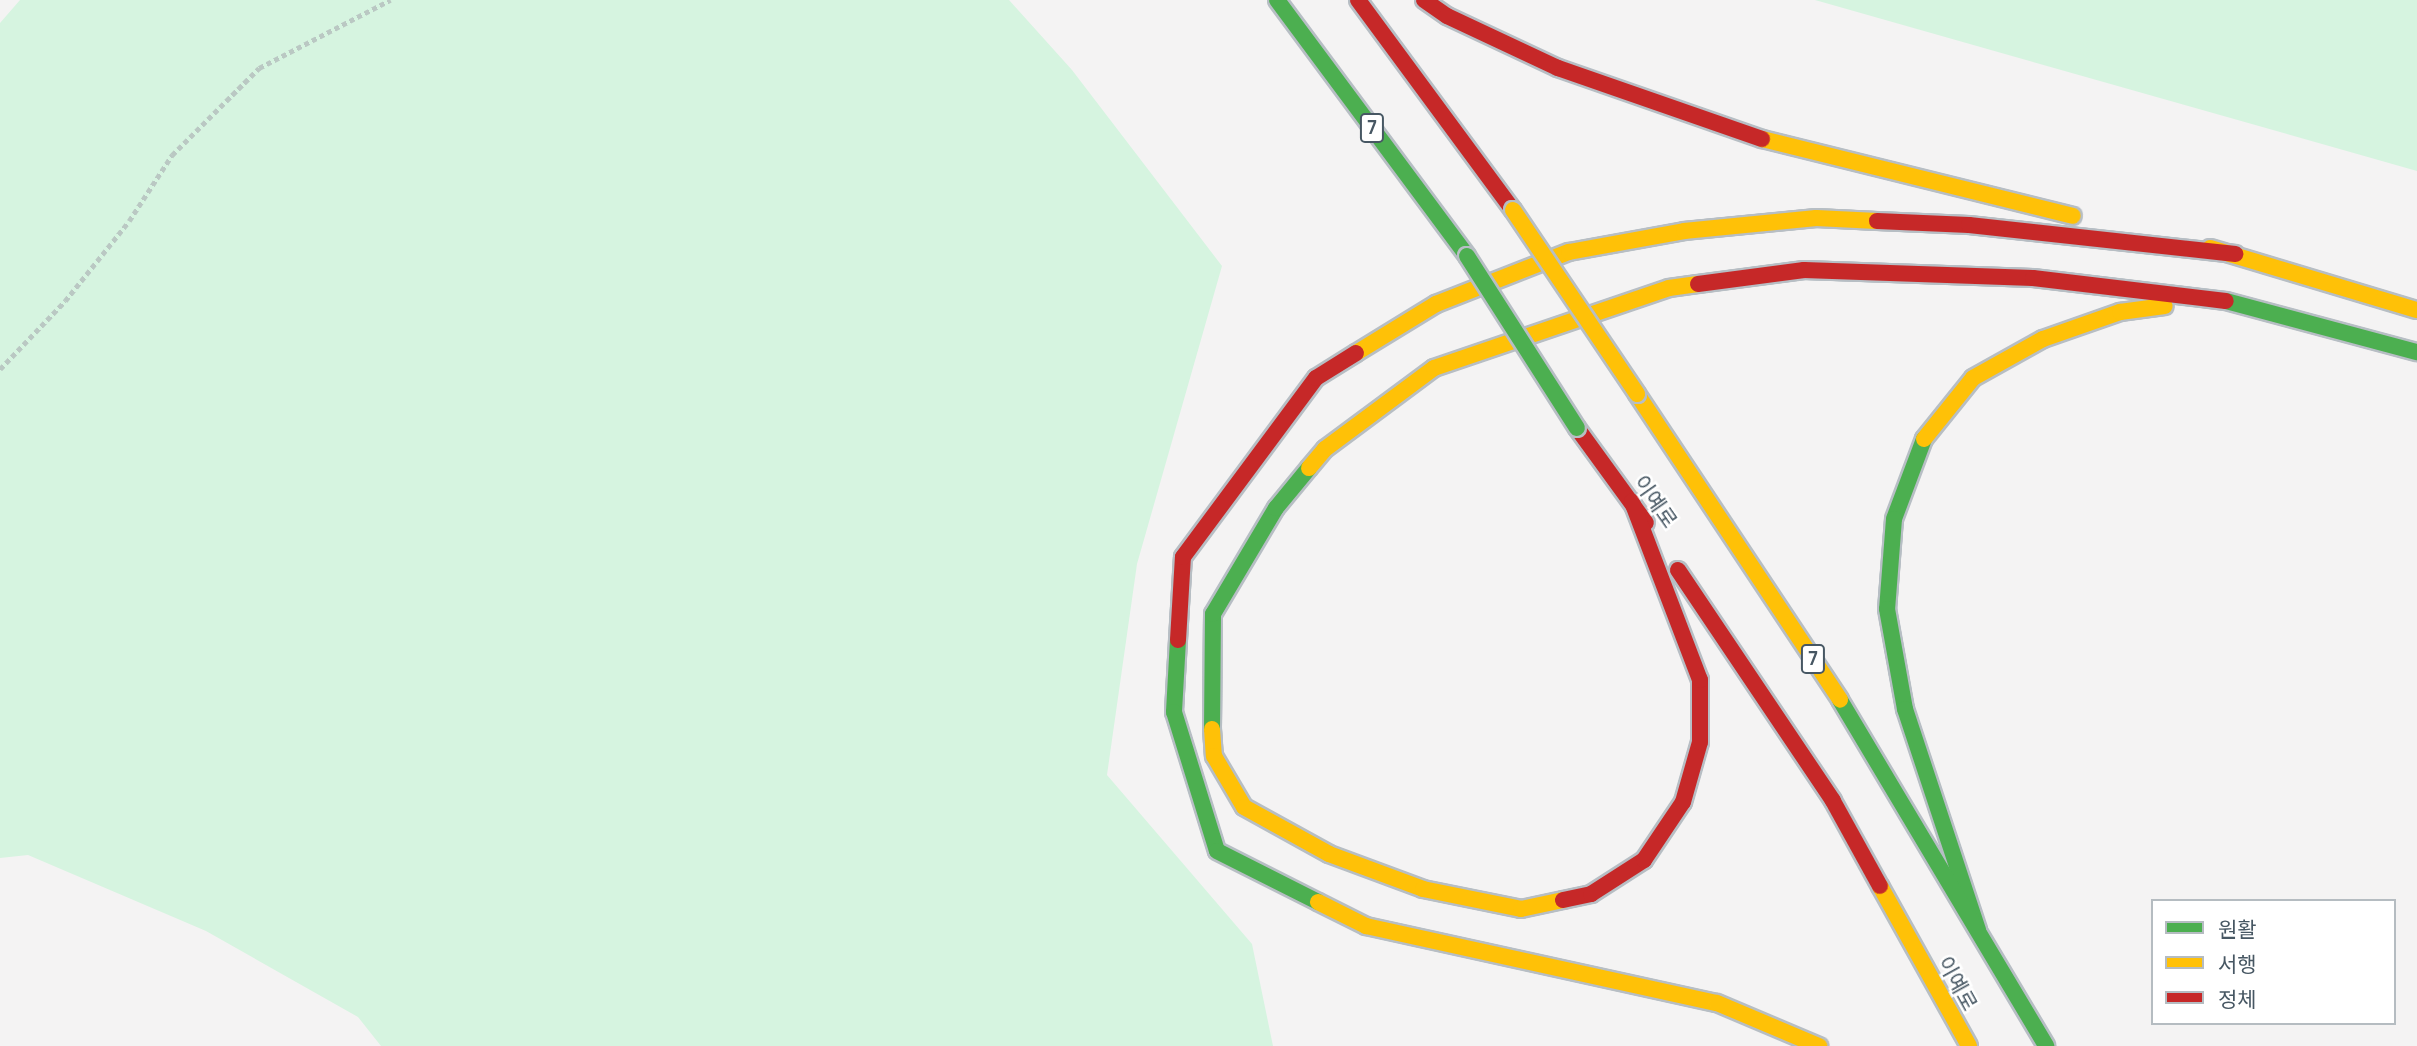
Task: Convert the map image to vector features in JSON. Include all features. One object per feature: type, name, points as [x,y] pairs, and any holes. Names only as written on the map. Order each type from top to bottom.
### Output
[{"type":"highway","name":"이예로","points":[[1277,0],[1467,256],[1577,428],[1632,502],[1832,801],[1969,1046]]},
{"type":"highway","name":"이예로","points":[[1358,0],[1513,210],[1868,742],[2046,1046]]},
{"type":"highway","points":[[1424,0],[1447,16],[1558,68],[1693,118],[1821,157],[2235,254],[2417,310]]},
{"type":"highway","points":[[1819,1046],[1717,1003],[1366,926],[1217,851],[1174,712],[1183,557],[1316,378],[1436,304],[1569,252],[1684,231],[1816,218],[1969,225],[2235,254]]},
{"type":"highway","points":[[1632,502],[1700,680],[1700,742],[1683,802],[1644,860],[1591,894],[1521,909],[1423,889],[1341,859],[1244,807],[1214,756],[1209,683],[1213,614],[1276,508],[1325,449],[1434,368],[1669,288],[1804,270],[2033,278],[2222,300],[2417,352]]},
{"type":"highway","points":[[1978,930],[1905,709],[1887,609],[1894,519],[1923,440],[1973,378],[2043,339],[2120,312],[2222,300]]},
{"type":"path","points":[[0,369],[65,301],[130,221],[172,155],[259,68],[390,0]]},
{"type":"green space","points":[[20,0],[1009,0],[1072,70],[1222,266],[1137,564],[1107,775],[1252,944],[1273,1046],[381,1046],[358,1017],[206,931],[28,855],[0,858],[0,23]]},
{"type":"green space","points":[[1815,0],[2417,0],[2417,171]]},
{"type":"traffic: fast","points":[[1277,0],[1467,256]]},
{"type":"traffic: fast","points":[[1467,256],[1577,428]]},
{"type":"traffic: fast","points":[[2226,301],[2417,352]]},
{"type":"traffic: fast","points":[[1924,439],[1894,519],[1887,609],[1905,709],[1978,930]]},
{"type":"traffic: fast","points":[[1212,729],[1213,614],[1276,508],[1309,468]]},
{"type":"traffic: fast","points":[[1178,640],[1174,712],[1217,851],[1318,902]]},
{"type":"traffic: fast","points":[[1840,700],[2046,1046]]},
{"type":"traffic: slow","points":[[1762,139],[2073,216]]},
{"type":"traffic: slow","points":[[1513,210],[1637,394]]},
{"type":"traffic: slow","points":[[1356,353],[1436,304],[1569,252],[1684,231],[1816,218],[1877,221]]},
{"type":"traffic: slow","points":[[2210,248],[2417,310]]},
{"type":"traffic: slow","points":[[1309,468],[1325,449],[1434,368],[1669,288],[1698,284]]},
{"type":"traffic: slow","points":[[1924,439],[1973,378],[2043,339],[2120,312],[2165,306]]},
{"type":"traffic: slow","points":[[1637,394],[1840,700]]},
{"type":"traffic: slow","points":[[1212,729],[1214,756],[1244,807],[1329,854],[1423,889],[1521,909],[1563,900]]},
{"type":"traffic: slow","points":[[1880,886],[1969,1046]]},
{"type":"traffic: slow","points":[[1318,902],[1366,926],[1717,1003],[1819,1046]]},
{"type":"traffic: jam","points":[[1358,0],[1513,210]]},
{"type":"traffic: jam","points":[[1424,0],[1447,16],[1558,68],[1762,139]]},
{"type":"traffic: jam","points":[[1877,221],[1969,225],[2235,254]]},
{"type":"traffic: jam","points":[[1698,284],[1804,270],[2033,278],[2226,301]]},
{"type":"traffic: jam","points":[[1178,640],[1183,557],[1316,378],[1356,353]]},
{"type":"traffic: jam","points":[[1577,428],[1646,523]]},
{"type":"traffic: jam","points":[[1563,900],[1591,894],[1644,860],[1683,802],[1700,742],[1700,680],[1632,502]]},
{"type":"traffic: jam","points":[[1678,570],[1833,801],[1880,886]]}]
